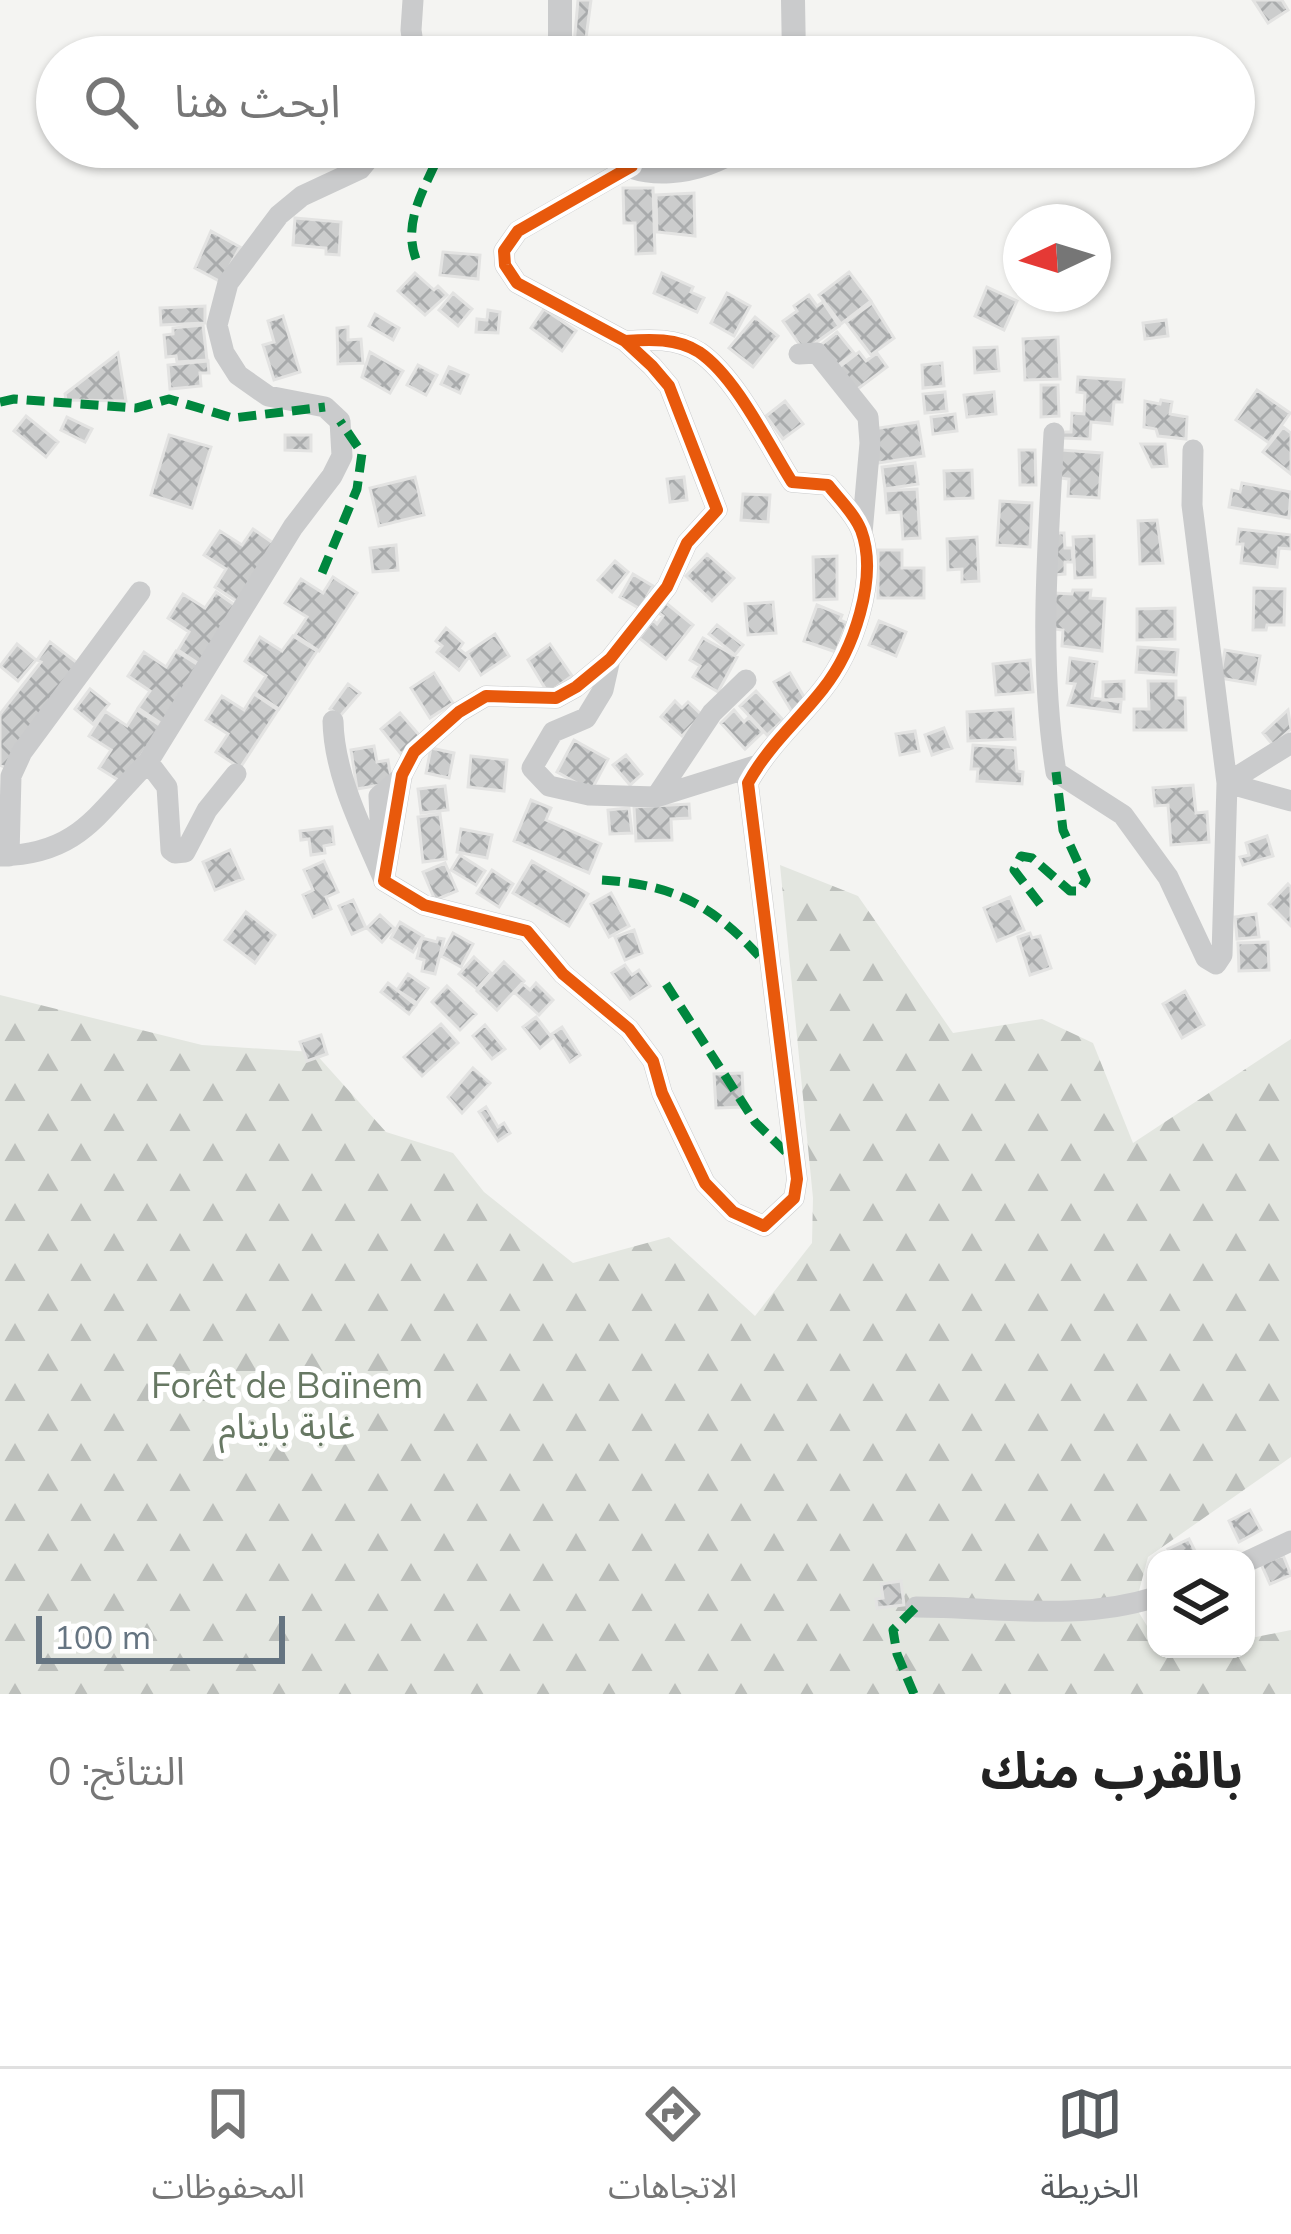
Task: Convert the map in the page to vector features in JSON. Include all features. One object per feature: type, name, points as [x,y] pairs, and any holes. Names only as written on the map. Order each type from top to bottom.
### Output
[{"type":"street","points":[[412,36],[413,0]]},
{"type":"street","points":[[560,0],[560,36]]},
{"type":"street","points":[[793,0],[794,36]]},
{"type":"street","points":[[140,592],[22,752],[11,776],[5,856],[47,850],[77,838],[148,762],[293,527],[332,476],[342,455],[340,421],[325,407],[268,396],[238,375],[224,352],[217,325],[228,283],[279,215],[302,196],[361,168]]},
{"type":"street","points":[[384,881],[379,796],[402,776],[414,752],[486,696],[556,698],[577,687],[610,658],[668,587],[687,543],[717,510],[669,386],[625,341],[517,283],[507,272],[507,243],[518,231],[628,168]]},
{"type":"street","points":[[659,168],[693,168]]},
{"type":"street","points":[[625,341],[673,342],[696,350],[716,366],[792,482],[828,485],[862,533]]},
{"type":"street","points":[[333,721],[350,800],[384,881],[424,904],[527,931],[563,974],[629,1029],[653,1061],[662,1093],[705,1184],[733,1212],[764,1226],[794,1198],[797,1179],[748,783],[847,654],[862,607],[862,533],[870,443],[868,417],[817,353],[799,354]]},
{"type":"street","points":[[1054,433],[1047,676],[1056,772],[1124,815],[1168,877],[1211,964],[1220,962],[1222,955],[1227,784],[1192,505],[1193,450]]},
{"type":"street","points":[[610,658],[603,690],[586,718],[553,732],[532,768],[549,786],[589,795],[656,797],[758,765]]},
{"type":"street","points":[[656,797],[712,713],[746,680]]},
{"type":"street","points":[[1227,784],[1291,742]]},
{"type":"street","points":[[148,762],[167,787],[172,850],[180,854],[206,810],[236,775]]},
{"type":"street","points":[[1227,784],[1291,801]]},
{"type":"street","points":[[1255,1558],[1291,1541]]},
{"type":"street","points":[[916,1607],[1074,1613],[1147,1600]]},
{"type":"green space","name":"Forêt de Baïnem غابة باينام","points":[[780,865],[858,896],[953,1033],[1042,1019],[1093,1043],[1133,1143],[1291,1039],[1291,1457],[1158,1550],[1147,1550],[1135,1606],[1147,1626],[1147,1658],[1255,1658],[1255,1637],[1291,1630],[1291,1694],[0,1694],[0,995],[202,1045],[314,1052],[386,1132],[453,1153],[484,1192],[573,1263],[669,1237],[755,1316],[812,1243],[813,1198]]},
{"type":"building","points":[[578,0],[591,0],[586,36],[575,36]]},
{"type":"building","points":[[1253,0],[1282,0],[1288,10],[1268,23]]},
{"type":"building","points":[[623,188],[653,188],[655,253],[636,254],[635,223],[624,223]]},
{"type":"building","points":[[694,193],[695,236],[657,232],[656,195]]},
{"type":"building","points":[[295,218],[341,222],[339,255],[326,254],[326,248],[293,245]]},
{"type":"building","points":[[211,231],[240,247],[221,282],[195,268]]},
{"type":"building","points":[[443,252],[480,255],[478,279],[440,275]]},
{"type":"building","points":[[849,272],[871,301],[841,324],[819,295]]},
{"type":"building","points":[[415,273],[447,295],[425,315],[398,291]]},
{"type":"building","points":[[662,273],[693,287],[691,292],[704,298],[697,312],[654,293]]},
{"type":"building","points":[[987,287],[1003,294],[1003,312],[1012,312],[1004,330],[975,316]]},
{"type":"building","points":[[453,293],[472,309],[458,326],[439,310]]},
{"type":"building","points":[[727,293],[750,306],[734,336],[711,323]]},
{"type":"building","points":[[809,295],[817,306],[823,302],[839,326],[804,351],[783,321]]},
{"type":"building","points":[[872,303],[894,338],[871,355],[846,322]]},
{"type":"building","points":[[205,306],[205,323],[161,325],[160,308]]},
{"type":"building","points":[[544,309],[576,331],[562,351],[531,328]]},
{"type":"building","points":[[488,310],[500,312],[498,333],[476,332],[477,319],[487,320]]},
{"type":"building","points":[[375,314],[399,328],[393,340],[369,326]]},
{"type":"building","points":[[283,316],[300,372],[274,380],[263,345],[274,342],[268,321]]},
{"type":"building","points":[[755,317],[778,336],[753,367],[729,348]]},
{"type":"building","points":[[1166,320],[1168,336],[1145,339],[1143,323]]},
{"type":"building","points":[[203,325],[207,360],[177,362],[176,356],[166,357],[164,335],[173,334],[173,328]]},
{"type":"building","points":[[348,327],[348,340],[361,339],[363,363],[338,364],[337,328]]},
{"type":"building","points":[[837,332],[854,353],[833,369],[817,348]]},
{"type":"building","points":[[1058,337],[1060,379],[1025,380],[1023,339]]},
{"type":"building","points":[[997,347],[999,371],[975,373],[974,348]]},
{"type":"building","points":[[370,352],[403,371],[390,393],[362,377]]},
{"type":"building","points":[[859,352],[866,361],[877,353],[887,367],[855,391],[838,368]]},
{"type":"building","points":[[118,353],[126,401],[66,400],[65,394]]},
{"type":"building","points":[[208,361],[209,373],[200,373],[201,386],[170,389],[168,365]]},
{"type":"building","points":[[942,363],[944,386],[923,388],[922,365]]},
{"type":"building","points":[[418,365],[437,375],[426,395],[407,385]]},
{"type":"building","points":[[449,367],[468,375],[460,393],[441,384]]},
{"type":"building","points":[[1078,377],[1124,380],[1122,402],[1114,402],[1112,424],[1091,422],[1090,439],[1062,438],[1063,432],[1071,432],[1072,413],[1084,414],[1085,393],[1077,392]]},
{"type":"building","points":[[1041,385],[1058,385],[1059,416],[1041,417]]},
{"type":"building","points":[[1257,390],[1290,413],[1269,443],[1236,420]]},
{"type":"building","points":[[945,392],[947,411],[925,413],[923,394]]},
{"type":"building","points":[[994,392],[996,414],[967,417],[964,395]]},
{"type":"building","points":[[1161,400],[1172,402],[1170,414],[1187,417],[1186,439],[1158,436],[1156,429],[1144,427],[1145,401],[1160,404]]},
{"type":"building","points":[[785,401],[803,424],[783,439],[766,416]]},
{"type":"building","points":[[955,414],[957,431],[933,434],[931,417]]},
{"type":"building","points":[[26,416],[58,442],[46,457],[14,431]]},
{"type":"building","points":[[67,417],[92,429],[85,442],[61,430]]},
{"type":"building","points":[[918,422],[924,456],[878,463],[873,429]]},
{"type":"building","points":[[1283,427],[1291,433],[1291,474],[1263,452]]},
{"type":"building","points":[[169,435],[211,447],[192,508],[151,495]]},
{"type":"building","points":[[285,435],[311,435],[311,451],[285,450]]},
{"type":"building","points":[[1141,444],[1165,444],[1167,466],[1152,467]]},
{"type":"building","points":[[1019,450],[1035,450],[1036,485],[1020,485]]},
{"type":"building","points":[[1061,450],[1102,453],[1099,498],[1068,496],[1069,479],[1059,478]]},
{"type":"building","points":[[915,463],[918,484],[885,489],[882,467]]},
{"type":"building","points":[[972,470],[973,498],[945,499],[944,471]]},
{"type":"building","points":[[415,477],[424,515],[379,526],[370,488]]},
{"type":"building","points":[[684,477],[687,500],[670,502],[667,479]]},
{"type":"building","points":[[1242,483],[1291,492],[1289,518],[1229,507],[1232,490],[1240,492]]},
{"type":"building","points":[[917,489],[920,538],[903,539],[901,512],[887,513],[885,491]]},
{"type":"building","points":[[743,494],[770,495],[768,522],[741,520]]},
{"type":"building","points":[[1000,501],[1032,503],[1030,547],[997,545]]},
{"type":"building","points":[[1157,520],[1163,563],[1140,564],[1138,521]]},
{"type":"building","points":[[253,529],[276,545],[239,603],[215,587],[226,569],[204,555],[220,531],[242,545]]},
{"type":"building","points":[[1239,529],[1291,535],[1291,549],[1279,548],[1277,567],[1241,563]]},
{"type":"building","points":[[1052,533],[1064,533],[1065,548],[1072,548],[1073,562],[1065,562],[1065,574],[1053,575]]},
{"type":"building","points":[[1094,536],[1095,577],[1075,578],[1073,537]]},
{"type":"building","points":[[977,537],[979,581],[962,582],[962,569],[948,570],[947,539]]},
{"type":"building","points":[[396,545],[398,570],[373,572],[370,548]]},
{"type":"building","points":[[878,550],[902,550],[902,568],[924,568],[924,598],[878,598]]},
{"type":"building","points":[[707,554],[734,578],[712,601],[686,576]]},
{"type":"building","points":[[837,556],[837,599],[814,600],[813,557]]},
{"type":"building","points":[[615,561],[628,572],[612,592],[598,580]]},
{"type":"building","points":[[633,574],[653,586],[640,609],[620,597]]},
{"type":"building","points":[[333,577],[357,593],[319,651],[295,635],[307,617],[285,603],[301,579],[323,593]]},
{"type":"building","points":[[1254,588],[1285,589],[1284,625],[1253,630]]},
{"type":"building","points":[[1073,590],[1091,590],[1090,598],[1105,599],[1102,651],[1062,646],[1063,630],[1053,629],[1055,593],[1072,594]]},
{"type":"building","points":[[216,592],[239,608],[202,666],[178,650],[189,632],[168,618],[183,594],[205,608]]},
{"type":"building","points":[[773,602],[776,633],[748,635],[745,604]]},
{"type":"building","points":[[666,603],[693,625],[666,659],[639,638],[653,620],[657,624]]},
{"type":"building","points":[[817,605],[842,615],[840,620],[847,623],[836,652],[804,641]]},
{"type":"building","points":[[1175,608],[1175,639],[1137,640],[1137,609]]},
{"type":"building","points":[[879,621],[906,632],[896,656],[869,645]]},
{"type":"building","points":[[717,625],[743,645],[735,655],[709,634]]},
{"type":"building","points":[[446,628],[463,643],[459,649],[469,657],[459,670],[437,652],[442,646],[436,641]]},
{"type":"building","points":[[495,634],[509,656],[481,675],[467,653]]},
{"type":"building","points":[[293,636],[317,651],[279,709],[255,693],[266,676],[245,661],[260,637],[282,651]]},
{"type":"building","points":[[703,638],[737,657],[718,692],[693,677],[700,666],[690,660]]},
{"type":"building","points":[[50,642],[80,665],[6,768],[0,765],[0,714],[41,662],[37,660]]},
{"type":"building","points":[[17,644],[36,660],[18,681],[0,666]]},
{"type":"building","points":[[550,644],[572,676],[548,693],[528,660]]},
{"type":"building","points":[[1138,647],[1178,650],[1176,675],[1136,672]]},
{"type":"building","points":[[1225,650],[1260,656],[1255,684],[1220,678]]},
{"type":"building","points":[[176,651],[200,666],[162,724],[138,708],[150,691],[128,676],[144,652],[166,667]]},
{"type":"building","points":[[1070,658],[1097,662],[1092,698],[1121,702],[1120,712],[1068,705],[1075,684],[1067,683]]},
{"type":"building","points":[[1030,660],[1033,692],[996,695],[993,664]]},
{"type":"building","points":[[434,673],[453,703],[430,718],[411,688]]},
{"type":"building","points":[[790,673],[807,702],[792,712],[774,682]]},
{"type":"building","points":[[1124,681],[1124,699],[1103,700],[1103,682]]},
{"type":"building","points":[[1148,681],[1176,681],[1176,698],[1185,698],[1186,730],[1134,730],[1134,709],[1149,709]]},
{"type":"building","points":[[348,684],[360,693],[340,716],[330,709]]},
{"type":"building","points":[[90,689],[109,704],[93,724],[75,709]]},
{"type":"building","points":[[756,691],[783,720],[767,735],[740,706]]},
{"type":"building","points":[[254,694],[278,710],[240,768],[216,752],[228,734],[206,720],[222,696],[244,710]]},
{"type":"building","points":[[675,701],[682,708],[688,702],[702,715],[682,736],[661,717]]},
{"type":"building","points":[[1013,709],[1015,739],[968,741],[967,712]]},
{"type":"building","points":[[137,710],[161,726],[123,783],[99,768],[111,750],[89,736],[105,711],[127,726]]},
{"type":"building","points":[[734,710],[763,732],[745,749],[721,723]]},
{"type":"building","points":[[1288,710],[1291,729],[1273,745],[1263,733]]},
{"type":"building","points":[[400,713],[421,737],[401,754],[381,729]]},
{"type":"building","points":[[944,728],[952,748],[932,755],[925,735]]},
{"type":"building","points":[[915,731],[919,751],[900,755],[896,734]]},
{"type":"building","points":[[574,740],[608,759],[591,791],[557,772]]},
{"type":"building","points":[[973,745],[1015,748],[1022,784],[977,781],[978,769],[971,769]]},
{"type":"building","points":[[374,746],[377,762],[388,760],[392,783],[357,789],[351,750]]},
{"type":"building","points":[[431,748],[454,753],[449,778],[426,773]]},
{"type":"building","points":[[626,755],[642,774],[630,785],[613,765]]},
{"type":"building","points":[[471,756],[507,760],[504,791],[468,787]]},
{"type":"building","points":[[1193,785],[1196,813],[1207,812],[1209,842],[1171,845],[1168,805],[1155,806],[1153,788]]},
{"type":"building","points":[[445,786],[448,810],[421,813],[418,789]]},
{"type":"building","points":[[531,800],[551,808],[546,820],[601,844],[589,873],[514,841]]},
{"type":"building","points":[[689,804],[690,818],[671,819],[672,840],[636,841],[634,807]]},
{"type":"building","points":[[629,808],[632,833],[610,834],[608,810]]},
{"type":"building","points":[[440,814],[446,859],[423,862],[418,817]]},
{"type":"building","points":[[332,827],[334,844],[324,846],[325,853],[311,855],[309,839],[301,840],[300,831]]},
{"type":"building","points":[[461,829],[492,835],[487,858],[457,852]]},
{"type":"building","points":[[1267,836],[1273,856],[1243,865],[1240,857],[1249,855],[1246,843]]},
{"type":"building","points":[[230,850],[243,879],[215,890],[203,862]]},
{"type":"building","points":[[460,855],[485,871],[476,885],[451,870]]},
{"type":"building","points":[[324,861],[338,892],[326,897],[331,909],[313,917],[303,895],[313,890],[304,870]]},
{"type":"building","points":[[532,861],[588,894],[569,926],[513,893]]},
{"type":"building","points":[[445,863],[457,891],[435,900],[423,872]]},
{"type":"building","points":[[492,870],[513,884],[499,907],[477,893]]},
{"type":"building","points":[[1288,884],[1291,887],[1291,926],[1269,904]]},
{"type":"building","points":[[611,893],[629,926],[609,937],[591,904]]},
{"type":"building","points":[[1010,897],[1024,930],[997,941],[984,908]]},
{"type":"building","points":[[353,900],[366,928],[352,934],[339,906]]},
{"type":"building","points":[[246,912],[275,935],[255,963],[225,940]]},
{"type":"building","points":[[1256,914],[1259,937],[1237,939],[1235,917]]},
{"type":"building","points":[[380,915],[394,928],[382,942],[367,928]]},
{"type":"building","points":[[400,922],[423,936],[413,952],[391,938]]},
{"type":"building","points":[[634,930],[642,953],[625,960],[615,937]]},
{"type":"building","points":[[453,933],[473,944],[461,967],[441,956]]},
{"type":"building","points":[[1030,933],[1032,938],[1040,936],[1051,968],[1030,975],[1018,937]]},
{"type":"building","points":[[422,938],[444,939],[435,974],[422,971],[424,960],[417,958]]},
{"type":"building","points":[[1268,942],[1269,970],[1239,971],[1238,943]]},
{"type":"building","points":[[474,957],[491,973],[477,989],[459,974]]},
{"type":"building","points":[[504,962],[524,981],[497,1010],[477,991]]},
{"type":"building","points":[[625,965],[632,975],[639,970],[650,986],[630,999],[612,973]]},
{"type":"building","points":[[408,974],[428,988],[417,1003],[397,990]]},
{"type":"building","points":[[388,983],[416,1005],[409,1014],[381,992]]},
{"type":"building","points":[[536,983],[553,1000],[539,1015],[515,993],[523,984],[530,990]]},
{"type":"building","points":[[447,986],[476,1014],[460,1030],[432,1002]]},
{"type":"building","points":[[1185,991],[1204,1025],[1182,1038],[1163,1004]]},
{"type":"building","points":[[536,1017],[552,1038],[540,1048],[523,1027]]},
{"type":"building","points":[[441,1024],[458,1043],[422,1076],[404,1057]]},
{"type":"building","points":[[485,1025],[505,1049],[492,1059],[473,1036]]},
{"type":"building","points":[[562,1027],[580,1055],[570,1062],[552,1034]]},
{"type":"building","points":[[321,1035],[327,1054],[307,1061],[300,1042]]},
{"type":"building","points":[[473,1068],[490,1083],[462,1113],[448,1097]]},
{"type":"building","points":[[742,1073],[744,1107],[716,1108],[714,1074]]},
{"type":"building","points":[[486,1107],[498,1127],[504,1123],[510,1133],[498,1141],[479,1112]]},
{"type":"building","points":[[1250,1510],[1261,1530],[1239,1542],[1229,1521]]},
{"type":"building","points":[[1189,1539],[1194,1550],[1168,1550]]},
{"type":"building","points":[[1283,1555],[1291,1575],[1270,1584],[1261,1564]]},
{"type":"building","points":[[901,1581],[904,1605],[877,1608],[876,1599],[883,1598],[881,1584]]},
{"type":"marked path","points":[[416,259],[413,219],[433,168]]},
{"type":"marked path","points":[[0,402],[14,399],[136,408],[169,399],[233,418],[325,407]]},
{"type":"marked path","points":[[322,573],[357,489],[362,453],[340,421]]},
{"type":"marked path","points":[[1040,904],[1014,870],[1021,856],[1032,858],[1070,891],[1079,891],[1086,880],[1063,830],[1056,772]]},
{"type":"marked path","points":[[602,880],[653,887],[694,902],[730,928],[766,964]]},
{"type":"marked path","points":[[666,984],[755,1122],[796,1162]]},
{"type":"marked path","points":[[914,1694],[897,1654],[893,1630],[916,1607]]},
{"type":"cycle path","points":[[625,341],[517,283],[505,265],[504,251],[518,231],[628,168]]},
{"type":"cycle path","points":[[625,341],[682,344],[713,363],[738,394],[792,482],[828,485],[858,524],[866,549],[865,591],[844,655],[748,783],[797,1179],[794,1198],[764,1226],[733,1212],[705,1183],[662,1093],[653,1061],[629,1029],[563,974],[527,931],[424,905],[384,881],[402,775],[414,752],[459,712],[486,696],[556,698],[576,687],[610,659],[667,587],[687,543],[717,510],[669,386],[625,341]]}]
